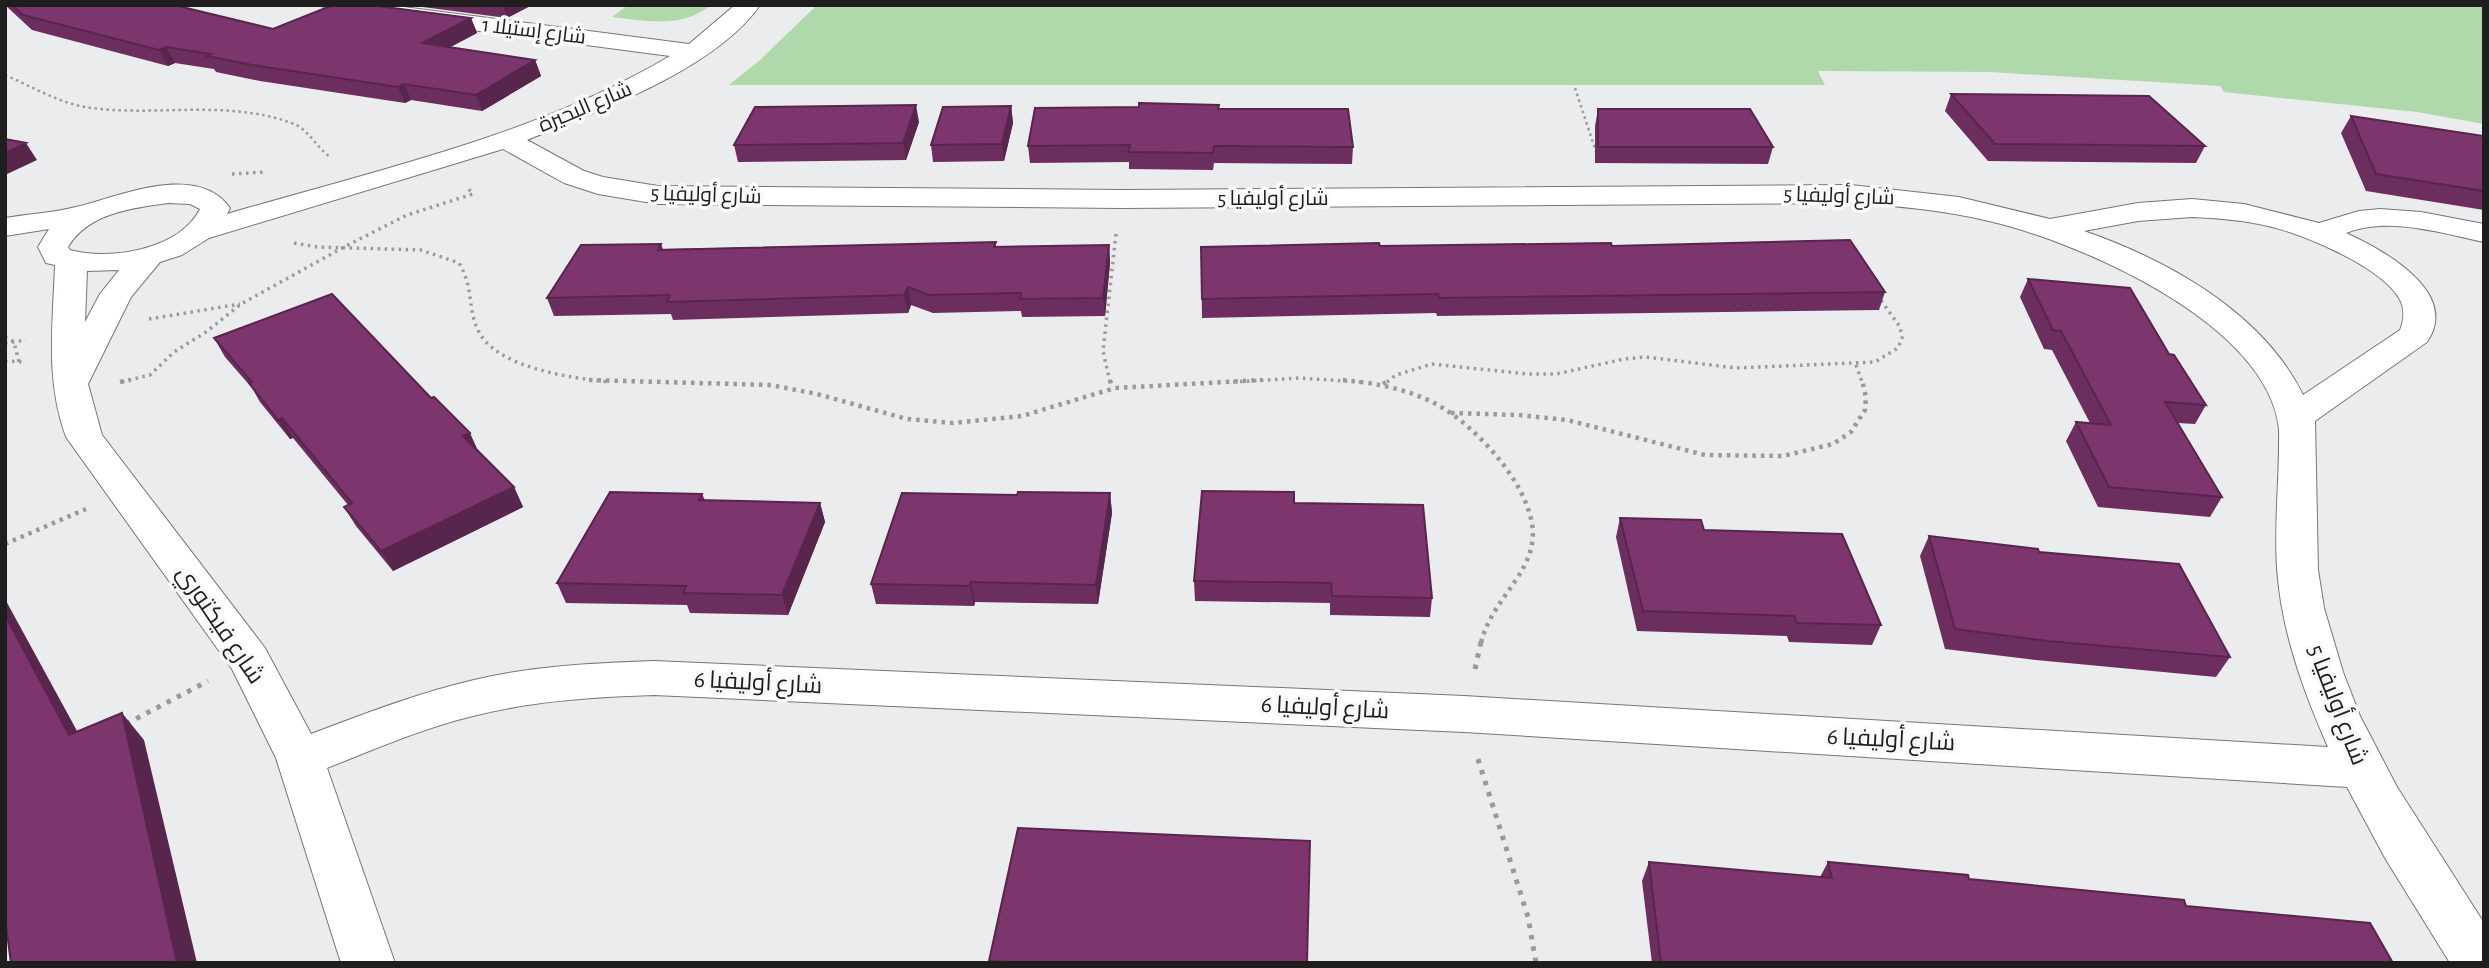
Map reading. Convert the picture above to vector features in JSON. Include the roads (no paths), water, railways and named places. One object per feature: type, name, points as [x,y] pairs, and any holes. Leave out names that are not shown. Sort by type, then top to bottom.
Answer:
[{"type":"street","name":"شارع إستيلا 1","points":[[333,5],[693,52]]},
{"type":"street","name":"شارع البحيرة","points":[[149,256],[201,231],[403,174],[507,140],[645,81],[693,52],[749,5]]},
{"type":"street","name":"شارع أوليفيا 5","points":[[507,140],[574,177],[598,185],[658,195],[1121,199],[1803,193],[1886,196],[1947,203],[2046,228],[2104,249],[2158,276],[2207,307],[2248,341],[2278,378],[2296,417],[2297,567],[2306,625],[2327,692],[2360,768],[2425,878],[2480,963]]},
{"type":"street","name":"شارع البحيرة","points":[[87,215],[122,202],[168,194],[192,194],[208,199],[299,190],[403,174]]},
{"type":"street","points":[[201,231],[213,219],[215,208],[208,199]]},
{"type":"street","name":"شارع أوليفيا 5","points":[[2046,228],[2190,208],[2253,215],[2319,234],[2381,265],[2404,284],[2418,302],[2422,320],[2415,335],[2296,417]]},
{"type":"street","points":[[5,227],[87,215]]},
{"type":"street","points":[[62,255],[57,237],[87,215]]},
{"type":"street","points":[[2319,234],[2348,221],[2385,217],[2484,233]]},
{"type":"street","points":[[5,247],[62,255],[93,264],[149,256]]},
{"type":"street","name":"شارع فيكتوري","points":[[62,255],[68,310],[70,385],[74,416],[83,437],[249,660],[300,758],[368,963]]},
{"type":"street","points":[[70,385],[116,295],[149,256]]},
{"type":"street","name":"شارع أوليفيا 6","points":[[300,758],[410,716],[474,698],[536,686],[596,680],[668,679],[1464,714],[2360,768]]}]
